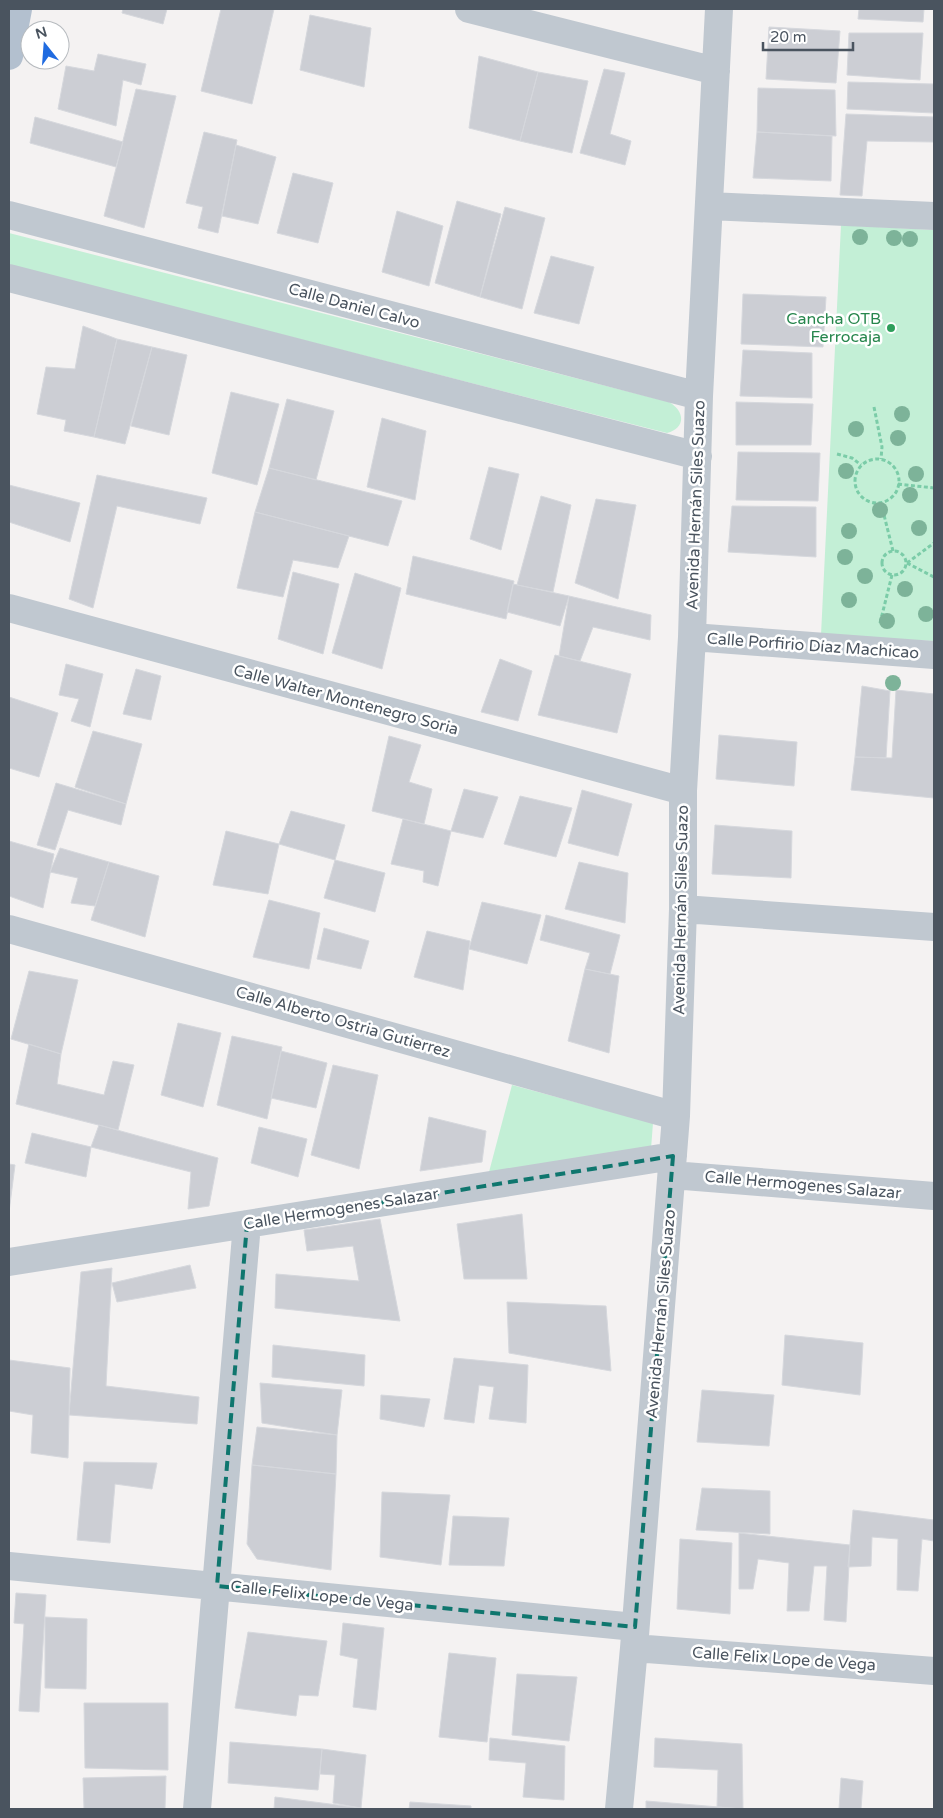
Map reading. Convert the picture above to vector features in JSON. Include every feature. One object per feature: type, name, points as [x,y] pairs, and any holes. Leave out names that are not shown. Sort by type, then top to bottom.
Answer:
[{"type":"main road","points":[[9,56],[18,9]]},
{"type":"street","points":[[469,9],[716,72]]},
{"type":"street","name":"Avenida Hernán Siles Suazo","points":[[619,1809],[676,1116],[684,908],[683,791],[692,637],[698,396],[719,9]]},
{"type":"street","points":[[709,206],[934,216]]},
{"type":"street","name":"Calle Daniel Calvo","points":[[9,215],[698,396]]},
{"type":"street","points":[[9,278],[698,456]]},
{"type":"street","name":"Calle Walter Montenegro Soria","points":[[9,608],[683,791]]},
{"type":"street","name":"Calle Porfirio Díaz Machicao","points":[[692,637],[934,655]]},
{"type":"street","points":[[684,908],[934,927]]},
{"type":"street","name":"Calle Alberto Ostria Gutierrez","points":[[9,929],[676,1116]]},
{"type":"street","name":"Calle Hermogenes Salazar","points":[[9,1262],[247,1224],[673,1166],[934,1196]]},
{"type":"street","points":[[197,1809],[247,1224]]},
{"type":"street","name":"Calle Felix Lope de Vega","points":[[9,1566],[217,1586],[634,1637],[934,1671]]},
{"type":"path","points":[[874,407],[882,447],[880,459]]},
{"type":"path","points":[[837,454],[852,458],[861,465]]},
{"type":"path","points":[[873,459],[880,459],[893,466],[897,473],[898,484],[894,494],[888,500],[874,503],[860,496],[856,490],[855,477],[861,465],[873,459]]},
{"type":"path","points":[[898,484],[934,488]]},
{"type":"path","points":[[881,502],[893,551]]},
{"type":"path","points":[[934,543],[907,563],[904,571],[897,575],[888,574],[883,568],[882,560],[889,551],[901,552],[907,563],[934,577]]},
{"type":"path","points":[[878,630],[892,575]]},
{"type":"highlighted area","points":[[673,1156],[635,1627],[217,1586],[247,1224]]},
{"type":"green space","points":[[841,225],[934,230],[934,641],[821,635]]},
{"type":"green space","points":[[9,233],[669,402],[678,410],[681,419],[680,423],[673,431],[667,433],[9,265]]},
{"type":"green space","points":[[512,1085],[653,1123],[651,1149],[489,1172]]},
{"type":"building","points":[[123,9],[167,9],[163,24],[122,13]]},
{"type":"building","points":[[221,9],[274,9],[252,104],[201,91]]},
{"type":"building","points":[[859,9],[924,9],[923,22],[858,19]]},
{"type":"building","points":[[310,15],[371,28],[364,87],[300,70]]},
{"type":"building","points":[[769,27],[840,31],[836,83],[766,79]]},
{"type":"building","points":[[849,33],[923,33],[920,80],[847,75]]},
{"type":"building","points":[[98,54],[146,64],[141,85],[123,80],[116,126],[58,109],[65,70],[70,70],[70,67],[94,71]]},
{"type":"building","points":[[479,56],[538,72],[520,141],[469,128]]},
{"type":"building","points":[[604,69],[625,73],[610,134],[631,141],[625,165],[580,153]]},
{"type":"building","points":[[538,72],[588,81],[572,153],[520,141]]},
{"type":"building","points":[[848,82],[934,84],[934,113],[847,109]]},
{"type":"building","points":[[758,88],[835,90],[836,136],[757,132]]},
{"type":"building","points":[[136,89],[176,96],[144,228],[104,216]]},
{"type":"building","points":[[846,114],[934,117],[934,142],[867,141],[862,196],[840,195]]},
{"type":"building","points":[[35,117],[123,142],[116,167],[30,143]]},
{"type":"building","points":[[204,132],[237,140],[218,233],[198,228],[203,207],[186,203]]},
{"type":"building","points":[[757,132],[832,136],[831,181],[753,178]]},
{"type":"building","points":[[236,145],[276,157],[258,224],[222,216]]},
{"type":"building","points":[[293,173],[333,183],[318,243],[277,233]]},
{"type":"building","points":[[457,201],[501,214],[480,297],[435,283]]},
{"type":"building","points":[[505,207],[545,218],[522,309],[480,297]]},
{"type":"building","points":[[397,211],[443,226],[429,286],[382,272]]},
{"type":"building","points":[[551,256],[594,267],[579,324],[534,313]]},
{"type":"building","points":[[743,294],[826,297],[823,347],[741,344]]},
{"type":"building","points":[[83,326],[117,339],[94,437],[64,431],[66,420],[37,414],[46,367],[75,369]]},
{"type":"building","points":[[117,339],[152,347],[125,444],[94,437]]},
{"type":"building","points":[[152,347],[187,355],[169,435],[131,426]]},
{"type":"building","points":[[743,350],[812,353],[812,398],[740,396]]},
{"type":"building","points":[[231,392],[279,404],[257,485],[212,473]]},
{"type":"building","points":[[287,399],[334,411],[316,480],[269,468]]},
{"type":"building","points":[[736,402],[813,404],[811,445],[736,445]]},
{"type":"building","points":[[382,418],[426,431],[415,500],[367,487]]},
{"type":"building","points":[[738,452],[820,453],[818,501],[736,500]]},
{"type":"building","points":[[489,467],[519,474],[501,550],[470,539]]},
{"type":"building","points":[[269,468],[402,501],[388,546],[255,512]]},
{"type":"building","points":[[97,475],[207,498],[200,524],[117,506],[93,608],[69,599]]},
{"type":"building","points":[[9,485],[80,503],[70,542],[9,522]]},
{"type":"building","points":[[541,496],[571,505],[553,592],[517,585]]},
{"type":"building","points":[[596,499],[636,505],[618,599],[575,583]]},
{"type":"building","points":[[732,506],[816,507],[816,557],[728,552]]},
{"type":"building","points":[[255,512],[349,536],[338,568],[293,560],[283,597],[237,588]]},
{"type":"building","points":[[413,556],[514,581],[506,619],[406,594]]},
{"type":"building","points":[[293,572],[339,584],[323,654],[278,639]]},
{"type":"building","points":[[355,573],[401,588],[382,669],[332,653]]},
{"type":"building","points":[[513,584],[569,596],[560,626],[507,612]]},
{"type":"building","points":[[569,596],[651,615],[650,640],[593,627],[580,661],[559,656]]},
{"type":"building","points":[[555,655],[631,674],[617,733],[538,715]]},
{"type":"building","points":[[500,659],[532,671],[518,721],[481,712]]},
{"type":"building","points":[[66,664],[103,674],[90,727],[71,721],[79,699],[59,695]]},
{"type":"building","points":[[136,669],[161,676],[151,720],[123,714]]},
{"type":"building","points":[[862,686],[890,691],[886,758],[855,757]]},
{"type":"building","points":[[896,690],[934,694],[934,798],[851,790],[855,757],[892,758]]},
{"type":"building","points":[[9,697],[58,713],[39,777],[9,768]]},
{"type":"building","points":[[93,731],[142,744],[126,804],[75,787]]},
{"type":"building","points":[[719,735],[797,742],[794,786],[716,779]]},
{"type":"building","points":[[389,736],[421,745],[409,782],[432,789],[424,824],[372,811]]},
{"type":"building","points":[[56,783],[126,804],[121,825],[68,810],[55,850],[37,845]]},
{"type":"building","points":[[464,789],[498,797],[483,838],[451,831]]},
{"type":"building","points":[[582,790],[632,804],[618,856],[568,843]]},
{"type":"building","points":[[520,796],[572,808],[556,857],[504,844]]},
{"type":"building","points":[[291,811],[345,825],[335,860],[279,844]]},
{"type":"building","points":[[403,819],[451,831],[438,886],[423,882],[424,871],[391,864]]},
{"type":"building","points":[[715,825],[792,831],[791,878],[712,874]]},
{"type":"building","points":[[226,831],[279,844],[268,894],[213,885]]},
{"type":"building","points":[[9,841],[54,854],[43,908],[9,896]]},
{"type":"building","points":[[60,848],[109,862],[95,906],[71,903],[78,878],[50,872]]},
{"type":"building","points":[[335,860],[385,873],[375,912],[324,898]]},
{"type":"building","points":[[109,862],[159,876],[145,937],[91,920]]},
{"type":"building","points":[[579,862],[628,873],[625,923],[565,909]]},
{"type":"building","points":[[269,900],[320,913],[309,969],[253,957]]},
{"type":"building","points":[[482,902],[541,915],[527,964],[469,949]]},
{"type":"building","points":[[546,915],[620,935],[610,974],[585,969],[590,953],[540,940]]},
{"type":"building","points":[[324,928],[369,941],[361,969],[317,959]]},
{"type":"building","points":[[427,931],[470,941],[463,990],[414,977]]},
{"type":"building","points":[[585,969],[619,976],[609,1053],[568,1041]]},
{"type":"building","points":[[29,971],[78,980],[61,1054],[11,1039]]},
{"type":"building","points":[[178,1023],[221,1033],[203,1107],[161,1095]]},
{"type":"building","points":[[232,1036],[282,1047],[267,1119],[217,1105]]},
{"type":"building","points":[[29,1044],[61,1054],[57,1084],[104,1095],[113,1061],[134,1065],[118,1130],[16,1104]]},
{"type":"building","points":[[281,1051],[327,1063],[316,1108],[271,1098]]},
{"type":"building","points":[[333,1065],[378,1075],[359,1169],[311,1155]]},
{"type":"building","points":[[429,1117],[486,1131],[482,1162],[420,1171]]},
{"type":"building","points":[[99,1125],[218,1158],[209,1206],[188,1209],[191,1172],[91,1147]]},
{"type":"building","points":[[259,1127],[307,1139],[298,1177],[251,1163]]},
{"type":"building","points":[[32,1133],[91,1147],[86,1177],[25,1163]]},
{"type":"building","points":[[9,1164],[15,1165],[9,1212]]},
{"type":"building","points":[[522,1214],[527,1279],[464,1279],[457,1224]]},
{"type":"building","points":[[380,1219],[400,1321],[275,1308],[276,1274],[359,1281],[353,1246],[307,1251],[304,1230]]},
{"type":"building","points":[[190,1265],[196,1288],[117,1302],[112,1283]]},
{"type":"building","points":[[112,1268],[106,1386],[199,1397],[197,1424],[69,1415],[81,1272]]},
{"type":"building","points":[[507,1302],[606,1306],[611,1371],[509,1353]]},
{"type":"building","points":[[785,1335],[863,1343],[860,1395],[782,1385]]},
{"type":"building","points":[[273,1345],[365,1355],[364,1386],[272,1377]]},
{"type":"building","points":[[454,1358],[528,1365],[526,1423],[489,1419],[494,1387],[479,1385],[474,1423],[444,1419]]},
{"type":"building","points":[[9,1360],[70,1368],[68,1458],[31,1453],[33,1415],[9,1411]]},
{"type":"building","points":[[260,1383],[342,1390],[337,1435],[262,1423]]},
{"type":"building","points":[[702,1390],[774,1395],[769,1446],[697,1442]]},
{"type":"building","points":[[381,1395],[430,1399],[424,1427],[380,1419]]},
{"type":"building","points":[[257,1427],[337,1435],[336,1474],[252,1465]]},
{"type":"building","points":[[84,1462],[157,1463],[152,1489],[115,1484],[110,1543],[77,1540]]},
{"type":"building","points":[[252,1465],[336,1474],[331,1570],[257,1559],[247,1544]]},
{"type":"building","points":[[702,1488],[770,1491],[770,1534],[696,1530]]},
{"type":"building","points":[[382,1492],[450,1495],[441,1565],[380,1557]]},
{"type":"building","points":[[853,1510],[934,1520],[934,1541],[922,1539],[918,1591],[897,1590],[898,1539],[872,1537],[871,1566],[848,1567]]},
{"type":"building","points":[[453,1516],[509,1518],[504,1566],[449,1565]]},
{"type":"building","points":[[739,1533],[850,1545],[846,1622],[824,1620],[827,1566],[814,1566],[809,1611],[787,1611],[789,1563],[758,1559],[753,1589],[739,1589]]},
{"type":"building","points":[[680,1539],[732,1543],[730,1614],[677,1609]]},
{"type":"building","points":[[16,1593],[46,1595],[39,1712],[19,1711],[24,1624],[14,1623]]},
{"type":"building","points":[[45,1617],[87,1619],[86,1689],[45,1688]]},
{"type":"building","points":[[343,1623],[384,1628],[376,1710],[353,1707],[358,1659],[340,1655]]},
{"type":"building","points":[[248,1632],[327,1641],[318,1696],[299,1695],[296,1716],[235,1708]]},
{"type":"building","points":[[449,1653],[496,1658],[487,1742],[439,1737]]},
{"type":"building","points":[[517,1674],[577,1677],[569,1741],[512,1735]]},
{"type":"building","points":[[84,1703],[168,1703],[168,1770],[85,1768]]},
{"type":"building","points":[[490,1738],[565,1746],[564,1800],[523,1797],[526,1763],[489,1760]]},
{"type":"building","points":[[655,1738],[742,1744],[743,1809],[717,1807],[718,1770],[654,1767]]},
{"type":"building","points":[[230,1742],[322,1749],[318,1790],[228,1783]]},
{"type":"building","points":[[322,1749],[366,1755],[361,1808],[333,1803],[335,1775],[320,1774]]},
{"type":"building","points":[[166,1776],[165,1809],[84,1809],[83,1778]]},
{"type":"building","points":[[841,1778],[863,1781],[861,1809],[839,1809]]},
{"type":"building","points":[[275,1797],[361,1808],[361,1809],[274,1809]]},
{"type":"building","points":[[646,1801],[743,1809],[646,1809]]},
{"type":"building","points":[[410,1802],[471,1806],[471,1809],[409,1809]]},
{"type":"place","name":"Cancha OTB Ferrocaja","points":[[891,328]]}]
